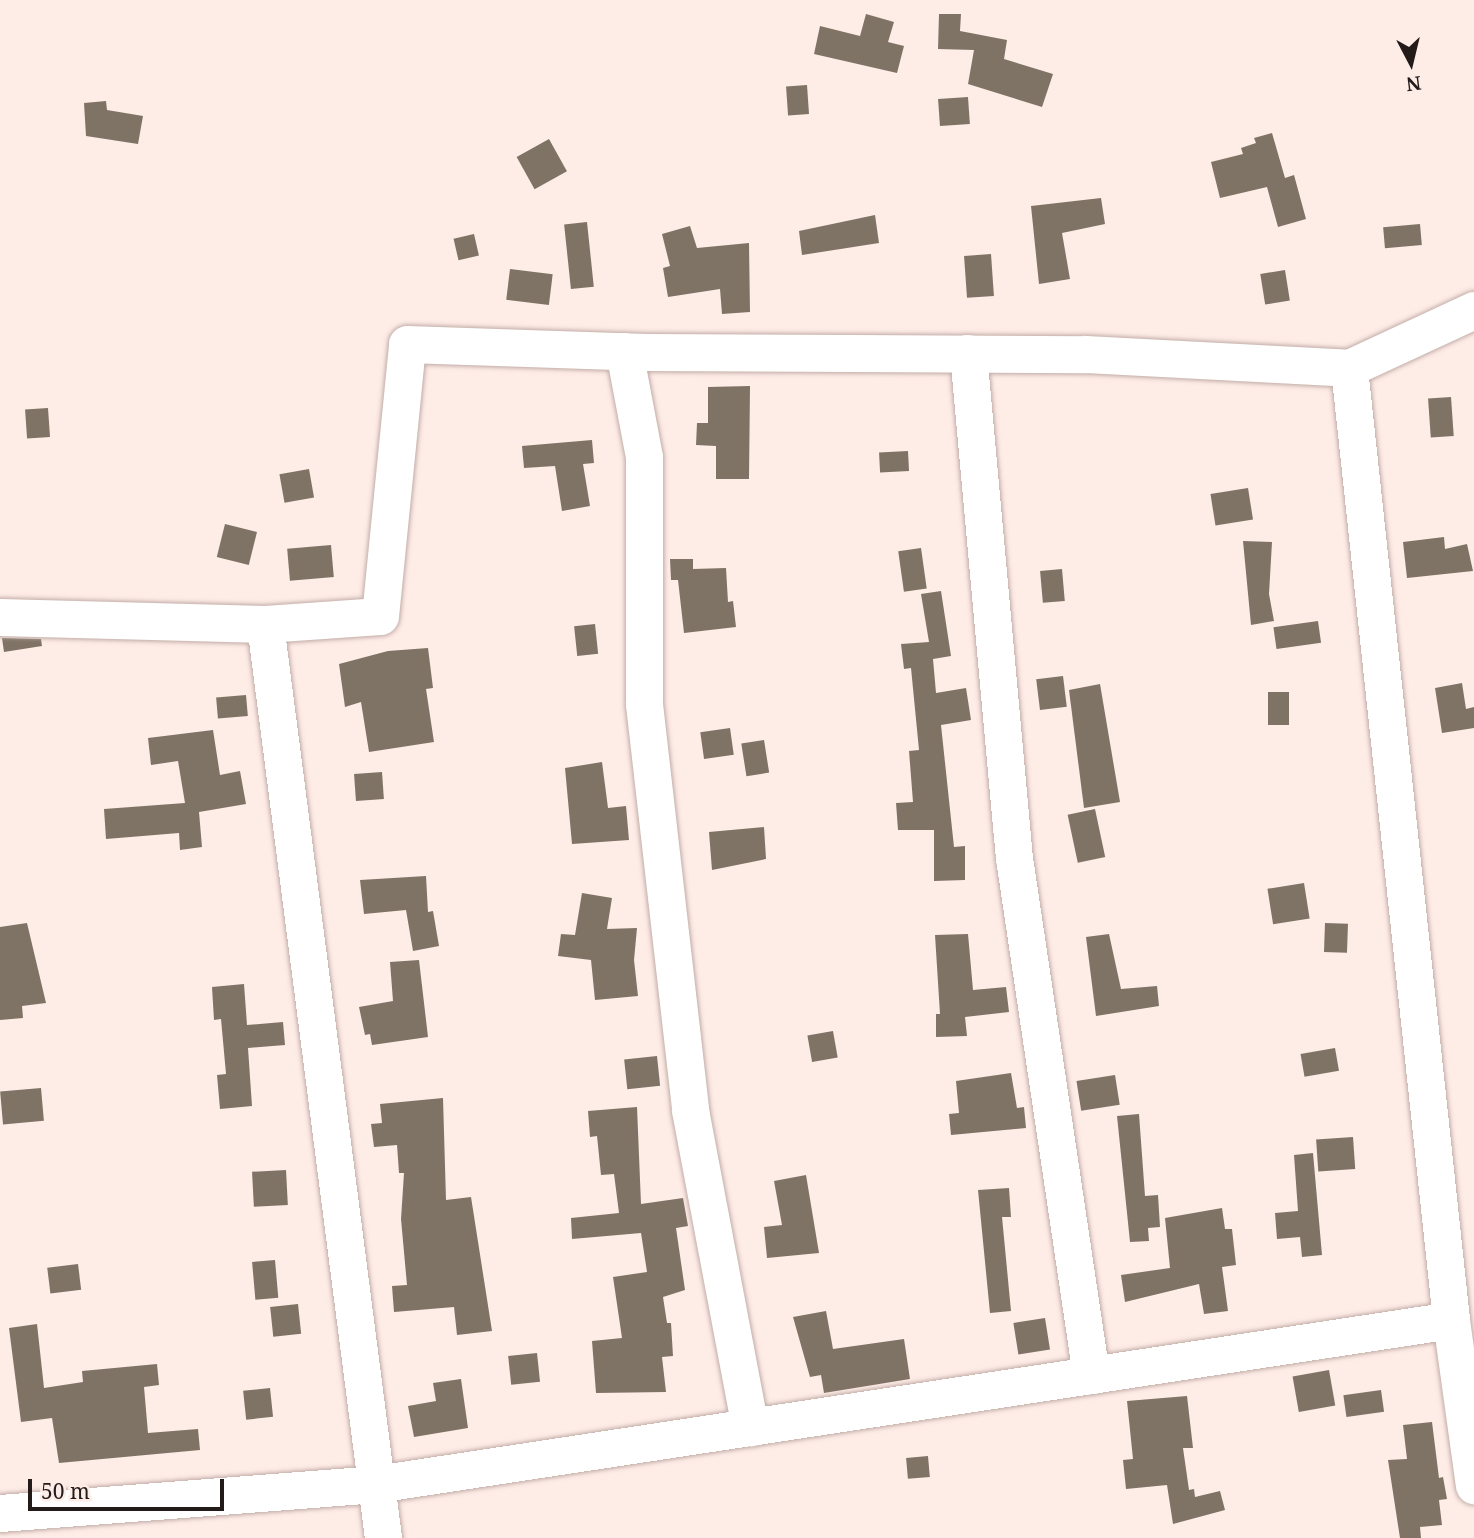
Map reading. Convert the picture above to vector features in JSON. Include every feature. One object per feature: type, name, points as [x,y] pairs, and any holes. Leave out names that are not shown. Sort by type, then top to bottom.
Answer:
[{"type":"street","points":[[0,617],[265,624],[380,616],[407,344],[624,351],[1085,354],[1349,368],[1474,310]]},
{"type":"street","points":[[624,351],[644,457],[644,704],[687,1083],[750,1427]]},
{"type":"street","points":[[968,353],[1014,858],[1091,1375]]},
{"type":"street","points":[[1349,368],[1451,1320],[1474,1485]]},
{"type":"street","points":[[265,624],[383,1538]]},
{"type":"street","points":[[0,1513],[376,1483],[1451,1320]]},
{"type":"building","points":[[866,14],[894,22],[888,42],[904,46],[897,73],[814,54],[820,26],[860,36]]},
{"type":"building","points":[[939,14],[961,14],[960,31],[1007,40],[1004,59],[1053,74],[1042,107],[968,84],[974,50],[938,49]]},
{"type":"building","points":[[807,85],[809,114],[788,115],[786,86]]},
{"type":"building","points":[[968,97],[970,124],[940,126],[938,99]]},
{"type":"building","points":[[106,101],[107,110],[143,116],[138,144],[86,136],[84,103]]},
{"type":"building","points":[[1272,133],[1285,178],[1294,175],[1306,219],[1278,227],[1267,187],[1220,198],[1211,162],[1243,154],[1241,148],[1256,143],[1254,138]]},
{"type":"building","points":[[549,139],[567,171],[535,189],[517,157]]},
{"type":"building","points":[[1101,198],[1105,224],[1062,233],[1070,279],[1039,284],[1031,206]]},
{"type":"building","points":[[875,215],[879,243],[802,255],[799,231]]},
{"type":"building","points":[[587,222],[594,287],[571,289],[564,224]]},
{"type":"building","points":[[1420,224],[1422,245],[1385,248],[1383,227]]},
{"type":"building","points":[[690,226],[697,248],[749,243],[750,312],[722,314],[720,289],[668,297],[663,268],[670,266],[662,234]]},
{"type":"building","points":[[474,234],[479,255],[458,260],[454,239]]},
{"type":"building","points":[[991,254],[994,296],[967,298],[964,256]]},
{"type":"building","points":[[510,269],[553,274],[549,305],[506,300]]},
{"type":"building","points":[[1285,270],[1290,301],[1265,305],[1260,274]]},
{"type":"building","points":[[750,386],[749,479],[716,479],[716,446],[696,445],[697,423],[708,423],[708,387]]},
{"type":"building","points":[[1451,397],[1454,436],[1431,438],[1428,399]]},
{"type":"building","points":[[48,408],[50,437],[27,439],[25,410]]},
{"type":"building","points":[[592,440],[594,463],[583,464],[590,506],[562,511],[555,466],[524,468],[522,446]]},
{"type":"building","points":[[908,451],[909,471],[880,472],[879,453]]},
{"type":"building","points":[[309,469],[314,498],[284,503],[279,474]]},
{"type":"building","points":[[1248,488],[1253,520],[1215,526],[1210,494]]},
{"type":"building","points":[[225,524],[257,532],[249,565],[217,557]]},
{"type":"building","points":[[1444,537],[1445,549],[1467,544],[1473,571],[1407,578],[1403,542]]},
{"type":"building","points":[[1243,541],[1272,542],[1269,594],[1274,621],[1251,625]]},
{"type":"building","points":[[331,545],[334,577],[290,581],[287,549]]},
{"type":"building","points":[[921,548],[927,589],[904,592],[898,551]]},
{"type":"building","points":[[670,559],[693,559],[693,569],[726,568],[728,602],[733,601],[736,627],[684,633],[678,580],[671,580]]},
{"type":"building","points":[[1062,569],[1065,601],[1043,603],[1040,571]]},
{"type":"building","points":[[941,591],[951,656],[933,659],[936,693],[966,688],[971,720],[941,725],[954,847],[965,846],[965,880],[934,881],[934,830],[898,830],[896,803],[913,802],[909,751],[919,750],[911,668],[904,669],[901,644],[929,642],[921,594]]},
{"type":"building","points":[[1318,621],[1321,643],[1276,649],[1273,627]]},
{"type":"building","points":[[595,624],[598,654],[577,656],[574,626]]},
{"type":"building","points":[[2,638],[41,639],[42,646],[4,652]]},
{"type":"building","points":[[428,648],[433,688],[426,689],[434,742],[369,752],[361,702],[345,707],[339,664],[388,651]]},
{"type":"building","points":[[1063,676],[1067,707],[1040,710],[1036,679]]},
{"type":"building","points":[[1462,683],[1466,709],[1474,707],[1474,728],[1442,733],[1435,688]]},
{"type":"building","points":[[1100,684],[1120,802],[1084,808],[1069,690]]},
{"type":"building","points":[[1268,692],[1289,692],[1289,725],[1268,725]]},
{"type":"building","points":[[246,695],[248,716],[218,719],[216,698]]},
{"type":"building","points":[[730,728],[734,755],[704,759],[700,732]]},
{"type":"building","points":[[213,730],[220,775],[240,771],[246,804],[199,812],[202,847],[180,850],[179,833],[106,839],[104,809],[185,803],[178,761],[151,765],[148,738]]},
{"type":"building","points":[[764,740],[769,773],[746,776],[741,744]]},
{"type":"building","points":[[602,762],[608,808],[626,806],[629,840],[572,844],[565,768]]},
{"type":"building","points":[[382,772],[384,799],[356,801],[354,774]]},
{"type":"building","points":[[1095,809],[1105,857],[1078,863],[1068,815]]},
{"type":"building","points":[[764,827],[766,859],[712,870],[709,832]]},
{"type":"building","points":[[426,876],[428,912],[433,911],[439,946],[413,951],[406,910],[364,914],[360,880]]},
{"type":"building","points":[[1304,883],[1310,919],[1273,924],[1267,889]]},
{"type":"building","points":[[582,893],[612,898],[607,929],[637,928],[634,960],[638,996],[595,1000],[591,960],[558,956],[561,934],[575,935]]},
{"type":"building","points":[[27,923],[46,1003],[22,1006],[23,1018],[0,1020],[0,927]]},
{"type":"building","points":[[1325,923],[1348,924],[1347,953],[1324,952]]},
{"type":"building","points":[[968,934],[973,990],[1006,987],[1009,1012],[965,1017],[967,1036],[936,1037],[936,1014],[940,1014],[935,935]]},
{"type":"building","points":[[1109,934],[1121,989],[1157,986],[1159,1006],[1096,1016],[1086,937]]},
{"type":"building","points":[[419,960],[428,1037],[372,1045],[370,1034],[365,1035],[359,1007],[393,1001],[390,962]]},
{"type":"building","points":[[244,984],[247,1025],[283,1022],[285,1045],[248,1048],[252,1106],[220,1109],[217,1075],[226,1074],[221,1019],[214,1020],[212,987]]},
{"type":"building","points":[[833,1031],[838,1058],[812,1062],[807,1036]]},
{"type":"building","points":[[1335,1048],[1339,1071],[1305,1077],[1301,1054]]},
{"type":"building","points":[[657,1056],[660,1086],[627,1089],[624,1059]]},
{"type":"building","points":[[1011,1073],[1017,1108],[1024,1107],[1026,1128],[951,1135],[949,1114],[959,1113],[956,1081]]},
{"type":"building","points":[[1115,1075],[1120,1105],[1081,1111],[1076,1081]]},
{"type":"building","points":[[41,1088],[44,1121],[3,1124],[0,1092]]},
{"type":"building","points":[[443,1098],[446,1200],[471,1197],[492,1331],[457,1335],[454,1307],[394,1312],[392,1286],[407,1285],[401,1219],[404,1173],[399,1173],[397,1145],[374,1147],[371,1124],[382,1123],[380,1104]]},
{"type":"building","points":[[637,1107],[641,1204],[683,1198],[688,1226],[676,1228],[685,1290],[663,1297],[667,1323],[671,1323],[673,1356],[662,1357],[666,1392],[596,1393],[592,1341],[622,1338],[613,1277],[647,1272],[641,1233],[572,1239],[571,1218],[619,1213],[614,1174],[601,1175],[597,1136],[590,1137],[588,1111]]},
{"type":"building","points":[[1139,1114],[1145,1196],[1158,1195],[1160,1227],[1148,1228],[1149,1241],[1130,1242],[1117,1116]]},
{"type":"building","points":[[1353,1137],[1355,1169],[1318,1172],[1316,1140]]},
{"type":"building","points":[[1313,1153],[1322,1255],[1302,1257],[1300,1237],[1277,1239],[1275,1213],[1298,1211],[1294,1155]]},
{"type":"building","points":[[286,1170],[288,1205],[254,1207],[252,1172]]},
{"type":"building","points":[[806,1175],[819,1253],[767,1258],[764,1227],[782,1225],[774,1181]]},
{"type":"building","points":[[1009,1188],[1011,1217],[1002,1217],[1011,1311],[990,1313],[978,1190]]},
{"type":"building","points":[[1222,1208],[1225,1229],[1232,1229],[1236,1265],[1222,1267],[1228,1311],[1204,1314],[1199,1284],[1125,1302],[1121,1275],[1170,1268],[1165,1218]]},
{"type":"building","points":[[275,1260],[278,1298],[255,1300],[252,1262]]},
{"type":"building","points":[[78,1264],[81,1290],[50,1294],[47,1268]]},
{"type":"building","points":[[298,1304],[301,1334],[273,1337],[270,1307]]},
{"type":"building","points":[[826,1311],[833,1349],[904,1339],[910,1379],[824,1393],[821,1375],[810,1377],[793,1317]]},
{"type":"building","points":[[1045,1318],[1050,1350],[1018,1355],[1013,1323]]},
{"type":"building","points":[[37,1324],[44,1388],[83,1382],[82,1371],[157,1364],[159,1385],[144,1387],[148,1433],[198,1429],[200,1450],[59,1463],[52,1418],[21,1422],[9,1328]]},
{"type":"building","points":[[537,1353],[540,1382],[511,1385],[508,1356]]},
{"type":"building","points":[[1329,1370],[1335,1405],[1299,1412],[1293,1376]]},
{"type":"building","points":[[461,1379],[468,1428],[414,1437],[408,1406],[436,1401],[433,1383]]},
{"type":"building","points":[[270,1388],[273,1417],[246,1420],[243,1391]]},
{"type":"building","points":[[1381,1390],[1384,1412],[1346,1417],[1343,1395]]},
{"type":"building","points":[[1187,1396],[1193,1448],[1183,1448],[1189,1490],[1194,1489],[1195,1497],[1220,1491],[1225,1510],[1173,1524],[1167,1485],[1126,1489],[1123,1460],[1133,1459],[1127,1401]]},
{"type":"building","points":[[1432,1422],[1439,1478],[1443,1477],[1447,1499],[1439,1500],[1442,1525],[1420,1527],[1421,1538],[1400,1538],[1388,1460],[1407,1459],[1403,1425]]},
{"type":"building","points":[[928,1456],[930,1477],[908,1479],[906,1458]]}]
